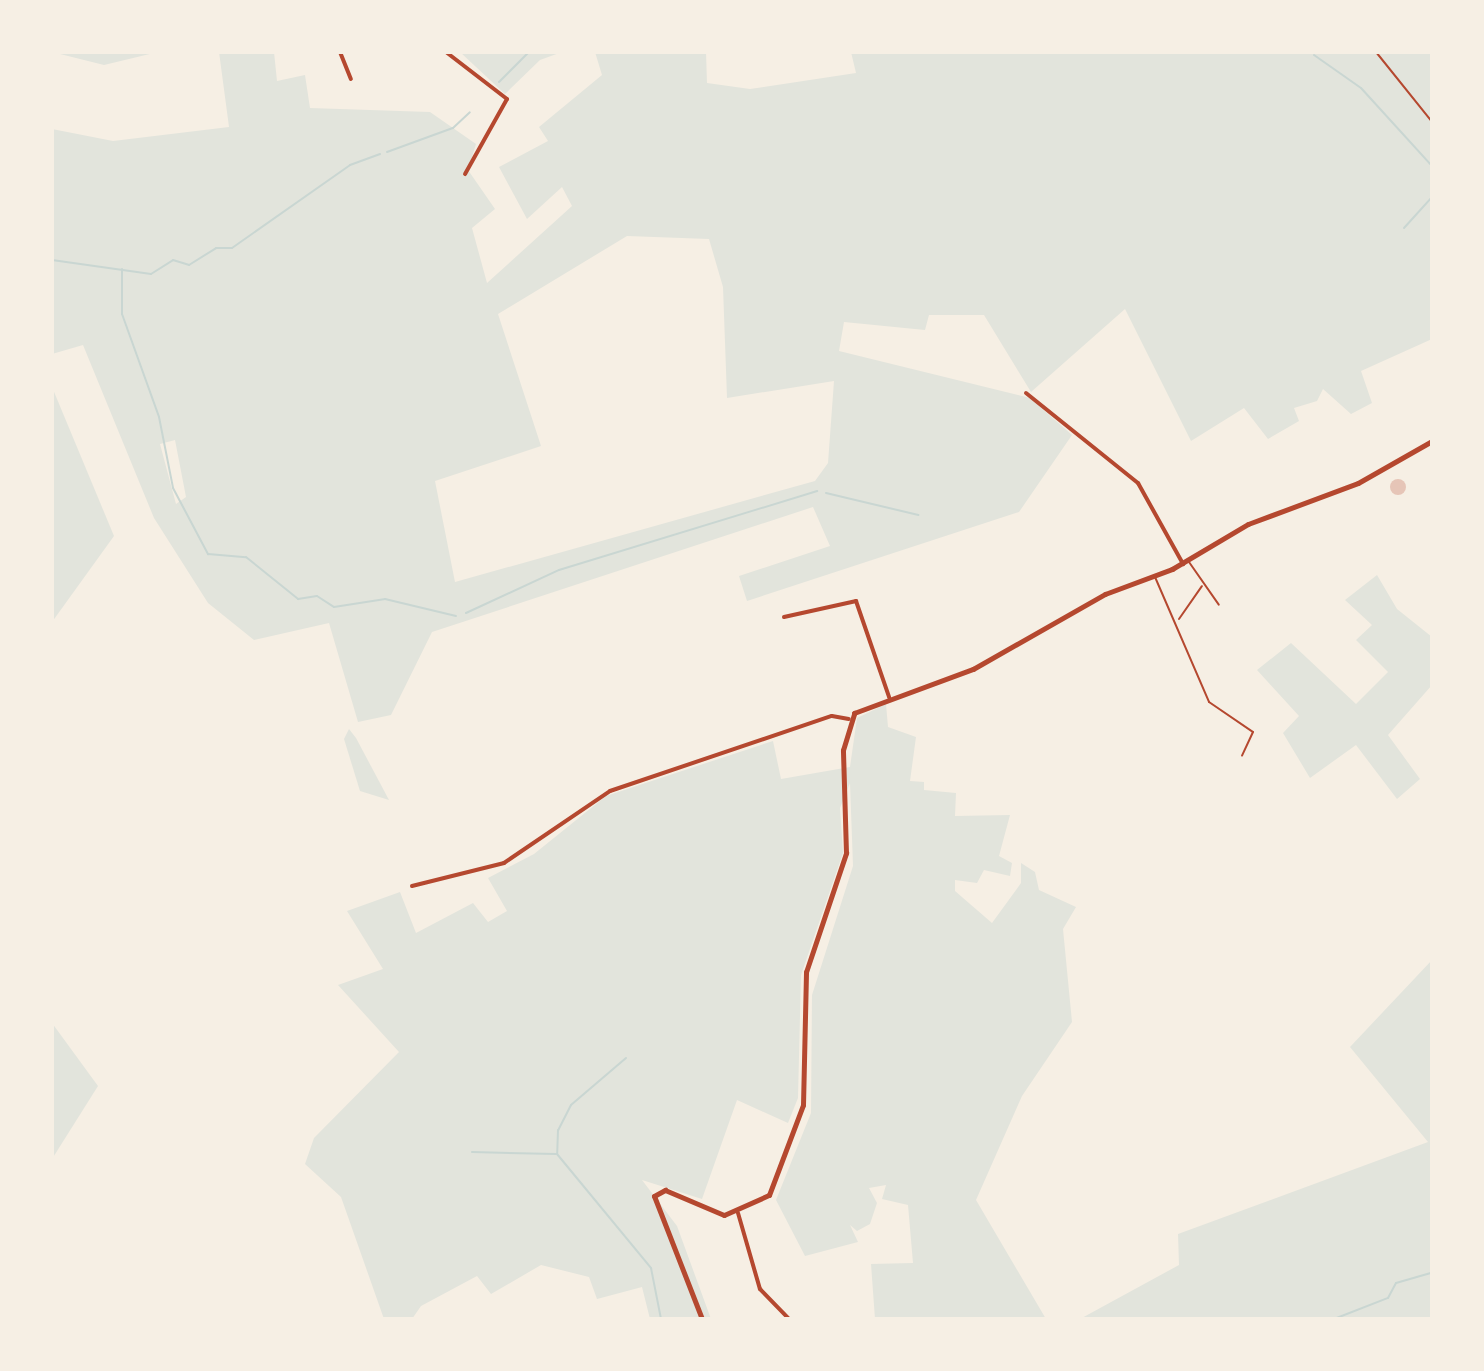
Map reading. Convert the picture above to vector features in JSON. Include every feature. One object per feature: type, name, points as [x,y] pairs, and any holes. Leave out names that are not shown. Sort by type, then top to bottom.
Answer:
[{"type":"street","points":[[340,52],[351,79]]},
{"type":"street","points":[[446,52],[507,99],[465,174]]},
{"type":"street","points":[[1026,393],[1138,483],[1186,562]]},
{"type":"street","points":[[412,886],[504,863],[610,791],[832,716],[849,719],[889,697],[973,669],[1105,594],[1186,562],[1236,530],[1358,483],[1432,441]]},
{"type":"street","points":[[784,617],[856,601],[889,697]]},
{"type":"street","points":[[702,1319],[654,1196],[665,1190],[703,1211],[738,1213],[767,1198],[799,1114],[806,972],[846,853],[849,719]]},
{"type":"street","points":[[738,1213],[760,1289],[789,1319]]},
{"type":"lane","points":[[1186,562],[1219,605]]},
{"type":"lane","points":[[1154,575],[1179,619],[1209,702],[1253,732],[1242,756]]},
{"type":"lane","points":[[1179,619],[1203,585]]},
{"type":"path","points":[[1376,52],[1432,122]]},
{"type":"shaded area","points":[[52,52],[158,52],[104,65]]},
{"type":"shaded area","points":[[219,52],[274,52],[277,81],[305,75],[310,108],[430,112],[476,144],[468,170],[495,209],[472,228],[487,283],[572,206],[562,187],[527,219],[499,167],[548,141],[539,127],[602,75],[595,52],[706,52],[707,83],[750,89],[856,73],[851,52],[1432,52],[1432,339],[1361,371],[1372,403],[1351,414],[1323,389],[1317,401],[1294,408],[1299,421],[1268,439],[1244,408],[1191,441],[1125,309],[1031,392],[984,315],[929,315],[925,330],[844,322],[839,351],[1030,398],[1072,435],[1019,512],[747,601],[739,576],[830,546],[813,507],[432,632],[391,715],[358,722],[329,623],[254,640],[208,603],[154,518],[83,345],[52,354],[52,129],[113,141],[229,127]],"holes":[[[627,236],[709,239],[723,287],[727,398],[834,381],[828,463],[815,481],[455,582],[435,481],[541,446],[498,314]],[[175,440],[186,497],[176,504],[160,444]]]},
{"type":"shaded area","points":[[460,52],[562,52],[540,60],[505,94]]},
{"type":"shaded area","points":[[52,387],[114,536],[52,622]]},
{"type":"shaded area","points":[[1377,575],[1397,609],[1432,637],[1432,685],[1388,735],[1420,779],[1397,799],[1356,745],[1310,778],[1283,733],[1299,716],[1257,670],[1291,643],[1356,704],[1388,672],[1356,640],[1372,625],[1345,600]]},
{"type":"shaded area","points":[[886,704],[888,727],[916,737],[910,781],[924,782],[924,790],[956,793],[955,816],[1010,815],[999,856],[1012,863],[1010,876],[984,870],[977,883],[955,880],[955,891],[992,923],[1021,883],[1021,863],[1035,872],[1039,890],[1076,907],[1063,929],[1072,1022],[1022,1096],[976,1200],[1046,1319],[875,1319],[871,1264],[913,1263],[908,1205],[882,1199],[886,1185],[869,1188],[877,1203],[870,1224],[857,1231],[850,1225],[858,1242],[805,1256],[776,1200],[811,1113],[812,995],[853,866],[850,783],[840,808],[843,853],[801,975],[798,1098],[788,1123],[737,1100],[702,1199],[642,1180],[677,1226],[711,1319],[650,1319],[642,1287],[597,1299],[589,1277],[541,1265],[491,1294],[477,1276],[421,1306],[412,1319],[384,1319],[341,1197],[305,1164],[314,1138],[399,1052],[338,985],[383,969],[347,911],[400,892],[416,933],[473,903],[488,922],[507,911],[488,878],[534,854],[606,796],[773,741],[781,779],[850,767],[857,718]]},
{"type":"shaded area","points":[[349,729],[389,800],[360,791],[344,739]]},
{"type":"shaded area","points":[[1432,960],[1432,1319],[1080,1319],[1179,1265],[1178,1234],[1428,1142],[1350,1047]]},
{"type":"shaded area","points":[[52,1023],[98,1086],[52,1159]]},
{"type":"building","points":[[1398,479],[1404,481],[1404,493],[1398,495],[1392,493],[1390,487],[1392,481]]},
{"type":"waterway","points":[[499,82],[529,52]]},
{"type":"waterway","points":[[1314,55],[1361,88],[1432,166]]},
{"type":"waterway","points":[[387,152],[453,128],[470,112]]},
{"type":"waterway","points":[[52,260],[151,274],[173,260],[189,265],[216,248],[232,248],[350,165],[380,154]]},
{"type":"waterway","points":[[1404,228],[1432,197]]},
{"type":"waterway","points":[[122,269],[122,314],[159,417],[173,488],[208,554],[246,557],[298,599],[317,596],[334,607],[385,599],[456,616]]},
{"type":"waterway","points":[[466,613],[559,570],[817,491]]},
{"type":"waterway","points":[[826,493],[918,515]]},
{"type":"waterway","points":[[626,1058],[571,1105],[558,1130],[557,1154],[651,1268],[661,1319]]},
{"type":"waterway","points":[[472,1152],[556,1154]]},
{"type":"waterway","points":[[1334,1319],[1388,1298],[1396,1283],[1432,1273]]}]
